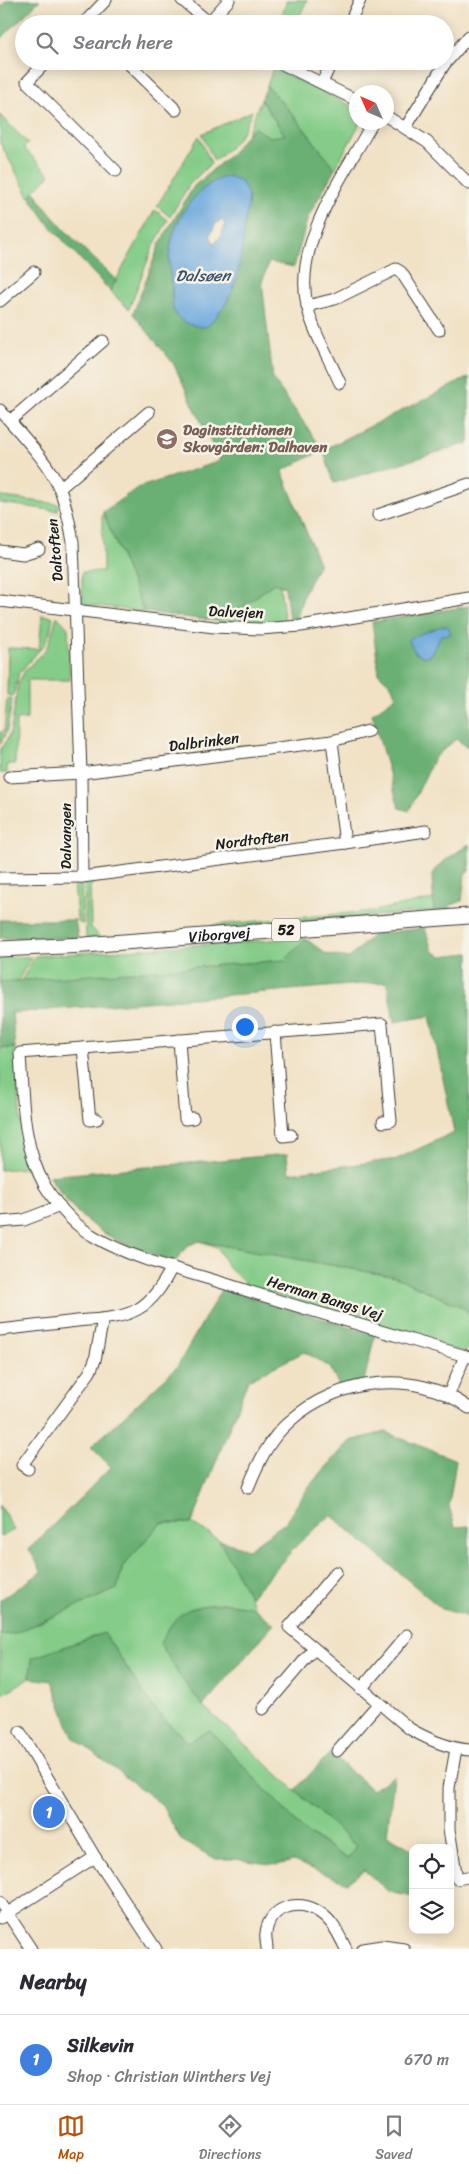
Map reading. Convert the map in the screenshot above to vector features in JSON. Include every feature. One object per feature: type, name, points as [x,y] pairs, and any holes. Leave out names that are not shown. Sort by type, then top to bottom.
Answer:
[{"type":"main road","name":"Viborgvej","points":[[0,949],[84,946],[469,916]]},
{"type":"street","points":[[92,15],[106,0]]},
{"type":"street","points":[[182,0],[200,15]]},
{"type":"street","points":[[217,15],[229,0]]},
{"type":"street","points":[[353,15],[360,0]]},
{"type":"street","points":[[454,53],[469,36]]},
{"type":"street","points":[[38,70],[27,82],[116,171]]},
{"type":"street","points":[[135,70],[176,110]]},
{"type":"street","points":[[295,70],[349,96]]},
{"type":"street","points":[[322,83],[328,70]]},
{"type":"street","points":[[406,127],[441,70]]},
{"type":"street","points":[[394,120],[427,142],[469,184]]},
{"type":"street","points":[[340,383],[307,306],[304,285],[305,265],[310,241],[320,218],[369,130]]},
{"type":"street","points":[[307,306],[335,299],[396,269],[401,272],[439,330]]},
{"type":"street","points":[[0,301],[34,272]]},
{"type":"street","points":[[10,421],[103,342]]},
{"type":"street","name":"Daltoften","points":[[0,410],[40,458],[60,488],[68,512],[73,542],[75,610]]},
{"type":"street","points":[[60,488],[149,412]]},
{"type":"street","points":[[378,514],[469,484]]},
{"type":"street","points":[[0,551],[23,554],[39,549]]},
{"type":"street","name":"Dalvejen","points":[[0,602],[214,627],[260,629],[311,624],[469,598]]},
{"type":"street","name":"Dalvangen","points":[[0,878],[82,877],[81,773],[75,610]]},
{"type":"street","name":"Dalbrinken","points":[[81,773],[332,742],[368,731]]},
{"type":"street","points":[[332,742],[344,843]]},
{"type":"street","points":[[9,777],[81,773]]},
{"type":"street","name":"Nordtoften","points":[[82,877],[344,843],[426,830]]},
{"type":"street","name":"Herman Bangs Vej","points":[[383,1122],[391,1121],[382,1024],[20,1054],[24,1123],[35,1166],[46,1187],[60,1206],[74,1222],[93,1236],[118,1249],[172,1267],[467,1356]]},
{"type":"street","points":[[275,1032],[283,1136],[291,1135]]},
{"type":"street","points":[[179,1040],[185,1119],[193,1118]]},
{"type":"street","points":[[83,1048],[90,1120],[97,1119]]},
{"type":"street","points":[[0,1222],[24,1220],[60,1206]]},
{"type":"street","points":[[0,1330],[103,1318],[138,1309],[152,1298],[164,1283],[172,1267]]},
{"type":"street","points":[[28,1470],[22,1465],[90,1372],[95,1360],[103,1318]]},
{"type":"street","points":[[448,1396],[467,1356]]},
{"type":"street","points":[[248,1488],[259,1461],[273,1439],[289,1421],[331,1394],[378,1382],[426,1387],[448,1396],[469,1408]]},
{"type":"street","points":[[336,1572],[289,1627],[360,1690],[410,1729],[431,1741],[456,1749],[469,1750]]},
{"type":"street","points":[[360,1690],[408,1635]]},
{"type":"street","points":[[263,1709],[314,1649]]},
{"type":"street","points":[[337,1751],[378,1704]]},
{"type":"street","points":[[20,1732],[95,1857],[156,1949]]},
{"type":"street","points":[[456,1749],[449,1788],[449,1829],[457,1879],[467,1877]]},
{"type":"street","points":[[3,1916],[95,1857]]},
{"type":"street","points":[[0,1902],[3,1916],[31,1949]]},
{"type":"street","points":[[267,1949],[266,1934],[270,1921],[280,1910],[292,1904],[307,1906],[319,1912],[336,1929],[346,1949]]},
{"type":"street","points":[[362,1949],[382,1946],[404,1949]]},
{"type":"green space","points":[[7,0],[40,0],[25,15],[15,15],[15,25],[0,40],[0,7]]},
{"type":"green space","points":[[287,0],[307,0],[300,15],[282,15]]},
{"type":"green space","points":[[272,70],[277,70],[349,105],[349,130],[356,130],[335,169],[295,117],[267,86]]},
{"type":"green space","points":[[267,86],[295,117],[335,169],[308,217],[294,267],[269,262],[262,282],[273,379],[323,450],[282,471],[319,563],[304,593],[296,621],[289,619],[285,587],[274,583],[244,606],[215,621],[144,612],[103,512],[137,488],[220,461],[173,363],[133,314],[160,243],[194,186],[232,153],[254,128],[270,137],[285,135],[261,100]],"holes":[[[249,197],[245,222],[174,311],[169,262],[171,242]]]},
{"type":"green space","points":[[261,100],[285,135],[270,137],[254,128],[247,134]]},
{"type":"green space","points":[[252,111],[237,139],[214,161],[202,134]]},
{"type":"green space","points":[[0,115],[28,143],[24,148],[50,175],[34,191],[30,198],[0,143]]},
{"type":"green space","points":[[199,136],[211,163],[189,185],[170,217],[157,206]]},
{"type":"green space","points":[[34,191],[62,227],[116,280],[110,291],[50,226],[30,198]]},
{"type":"green space","points":[[155,210],[168,220],[153,247],[129,309],[110,291]]},
{"type":"green space","points":[[469,377],[469,443],[334,483],[323,450]]},
{"type":"green space","points":[[0,494],[3,497],[58,504],[58,511],[0,503]]},
{"type":"green space","points":[[103,512],[144,612],[82,604],[82,572],[103,571]]},
{"type":"green space","points":[[273,583],[280,585],[285,624],[234,625],[215,621],[244,606]]},
{"type":"green space","points":[[469,606],[469,748],[456,739],[434,758],[409,811],[399,808],[372,714],[396,697],[392,686],[379,674],[372,622]]},
{"type":"green space","points":[[42,615],[53,617],[50,632],[44,645],[19,673],[13,696],[7,695],[8,648],[39,649]]},
{"type":"green space","points":[[57,616],[68,628],[70,680],[27,680],[27,719],[16,720],[15,764],[7,764],[7,773],[0,773],[0,750],[11,730],[18,683],[26,669],[44,652],[49,643]]},
{"type":"green space","points":[[11,698],[7,730],[0,745],[0,732],[4,731],[7,699]]},
{"type":"green space","points":[[469,844],[469,871],[465,873],[462,901],[449,906],[452,909],[434,911],[432,875],[440,864]]},
{"type":"green space","points":[[95,881],[90,887],[91,927],[100,937],[86,938],[84,882]]},
{"type":"green space","points":[[74,882],[81,882],[83,924],[79,923],[77,919]]},
{"type":"green space","points":[[433,899],[434,911],[213,929],[213,925],[373,911]]},
{"type":"green space","points":[[0,920],[75,920],[78,938],[0,938]]},
{"type":"green space","points":[[425,928],[432,951],[441,956],[469,953],[469,1314],[462,1307],[396,1277],[199,1241],[187,1246],[175,1262],[136,1249],[103,1233],[75,1210],[49,1176],[287,1154],[289,1173],[397,1159],[454,1132],[430,1016],[394,1022],[387,982],[12,1013],[15,1048],[0,1048],[0,982],[285,960],[306,939],[326,954],[349,958],[374,934]]},
{"type":"green space","points":[[306,939],[285,960],[21,981],[35,956]]},
{"type":"green space","points":[[0,957],[31,957],[18,981],[0,982]]},
{"type":"green space","points":[[0,1048],[15,1048],[21,1126],[30,1168],[0,1170]]},
{"type":"green space","points":[[199,1241],[396,1277],[462,1307],[469,1314],[469,1345],[465,1353],[249,1287],[228,1267],[217,1247]]},
{"type":"green space","points":[[222,1288],[375,1335],[364,1381],[340,1388],[330,1367],[304,1352],[248,1380],[192,1523],[161,1523],[123,1566],[117,1589],[15,1633],[0,1635],[0,1600],[42,1572],[29,1549],[111,1467],[91,1447],[177,1367]]},
{"type":"green space","points":[[385,1432],[456,1460],[449,1506],[455,1527],[469,1526],[469,1617],[442,1609],[331,1515],[299,1543],[250,1597],[219,1540],[248,1549],[285,1523],[310,1485],[350,1441]]},
{"type":"green space","points":[[0,1505],[14,1530],[0,1537]]},
{"type":"green space","points":[[161,1523],[192,1523],[219,1540],[250,1597],[253,1607],[221,1603],[180,1677],[203,1706],[356,1846],[349,1860],[303,1830],[210,1730],[188,1742],[156,1712],[104,1633],[33,1658],[30,1678],[1,1695],[0,1635],[15,1633],[116,1589],[123,1566]]},
{"type":"green space","points":[[221,1603],[253,1607],[274,1624],[203,1706],[180,1677],[160,1643],[172,1623],[184,1612]]},
{"type":"green space","points":[[104,1633],[156,1712],[188,1742],[210,1730],[303,1830],[348,1859],[356,1846],[295,1790],[330,1753],[372,1790],[394,1776],[387,1835],[409,1848],[409,1896],[389,1892],[364,1870],[347,1883],[293,1861],[277,1865],[234,1859],[216,1859],[181,1840],[161,1804],[73,1737],[52,1681],[30,1678],[32,1658]]},
{"type":"water","name":"Dalsøen","points":[[228,176],[241,181],[245,187],[248,204],[240,265],[232,292],[217,316],[206,327],[202,327],[183,321],[174,311],[169,264],[170,248],[178,221],[185,209],[204,188]],"holes":[[[223,220],[225,226],[221,236],[214,244],[210,235],[216,223]]]},
{"type":"water","points":[[442,626],[448,626],[451,634],[441,635],[431,654],[425,657],[415,653],[409,641],[412,637]]},
{"type":"place","name":"Daginstitutionen Skovgården: Dalhaven","points":[[167,439]]},
{"type":"place","name":"Silkevin","points":[[49,1812]]}]
